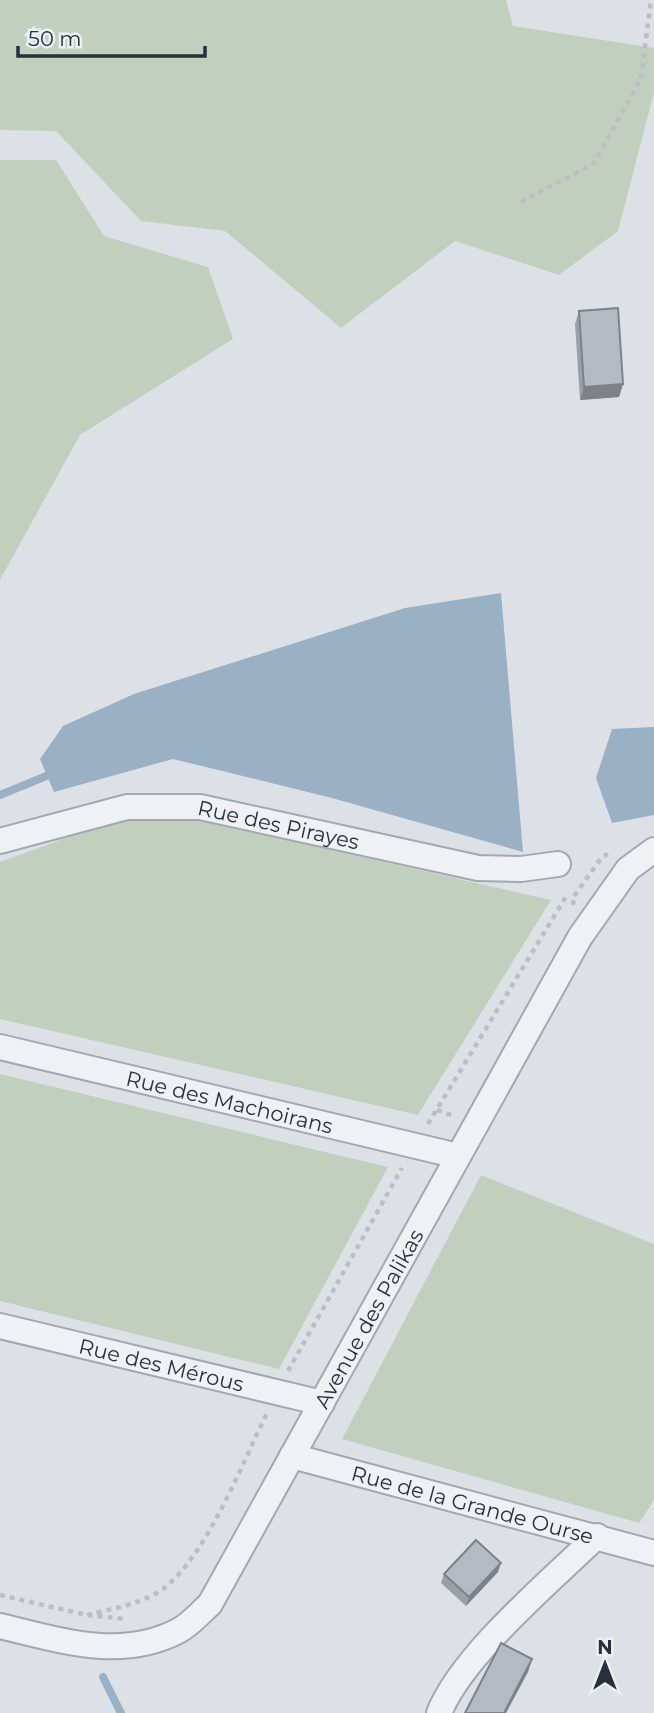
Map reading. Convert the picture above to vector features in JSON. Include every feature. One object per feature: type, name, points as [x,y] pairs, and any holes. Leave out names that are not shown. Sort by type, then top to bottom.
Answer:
[{"type":"street","name":"Rue des Pirayes","points":[[0,841],[127,807],[166,805],[200,807],[478,868],[521,869],[558,864]]},
{"type":"street","name":"Avenue des Palikas","points":[[0,1626],[90,1647],[141,1647],[180,1630],[210,1604],[602,902],[628,869],[654,850]]},
{"type":"street","name":"Rue des Machoirans","points":[[0,1047],[458,1156]]},
{"type":"street","name":"Rue des Mérous","points":[[0,1326],[322,1403]]},
{"type":"street","name":"Rue de la Grande Ourse","points":[[292,1456],[652,1549]]},
{"type":"street","points":[[439,1713],[445,1698],[477,1655],[597,1536]]},
{"type":"path","points":[[521,202],[594,163],[641,78],[651,0]]},
{"type":"path","points":[[425,1130],[569,897],[584,881]]},
{"type":"path","points":[[285,1377],[406,1161]]},
{"type":"path","points":[[87,1615],[129,1604],[163,1589],[200,1546],[270,1408],[276,1417]]},
{"type":"path","points":[[0,1595],[87,1615],[133,1619]]},
{"type":"green space","points":[[0,0],[506,0],[513,26],[654,48],[654,92],[618,231],[559,275],[455,241],[341,328],[225,231],[141,221],[56,131],[0,130]]},
{"type":"green space","points":[[0,160],[56,160],[104,236],[208,267],[233,339],[80,435],[0,580]]},
{"type":"green space","points":[[190,818],[551,900],[418,1115],[0,1019],[0,862],[112,821]]},
{"type":"green space","points":[[0,1074],[388,1167],[279,1369],[0,1301]]},
{"type":"green space","points":[[481,1175],[654,1244],[654,1500],[639,1523],[342,1439]]},
{"type":"water","points":[[501,593],[523,852],[332,798],[173,759],[54,792],[40,759],[63,726],[134,694],[405,608]]},
{"type":"water","points":[[654,727],[654,815],[612,823],[596,778],[612,729]]},
{"type":"building","points":[[618,308],[623,384],[584,387],[579,311]]},
{"type":"building","points":[[476,1540],[501,1563],[469,1597],[444,1574]]},
{"type":"building","points":[[501,1643],[532,1659],[504,1713],[465,1713]]},
{"type":"waterway","points":[[0,795],[56,772]]},
{"type":"waterway","points":[[103,1677],[121,1713]]}]
